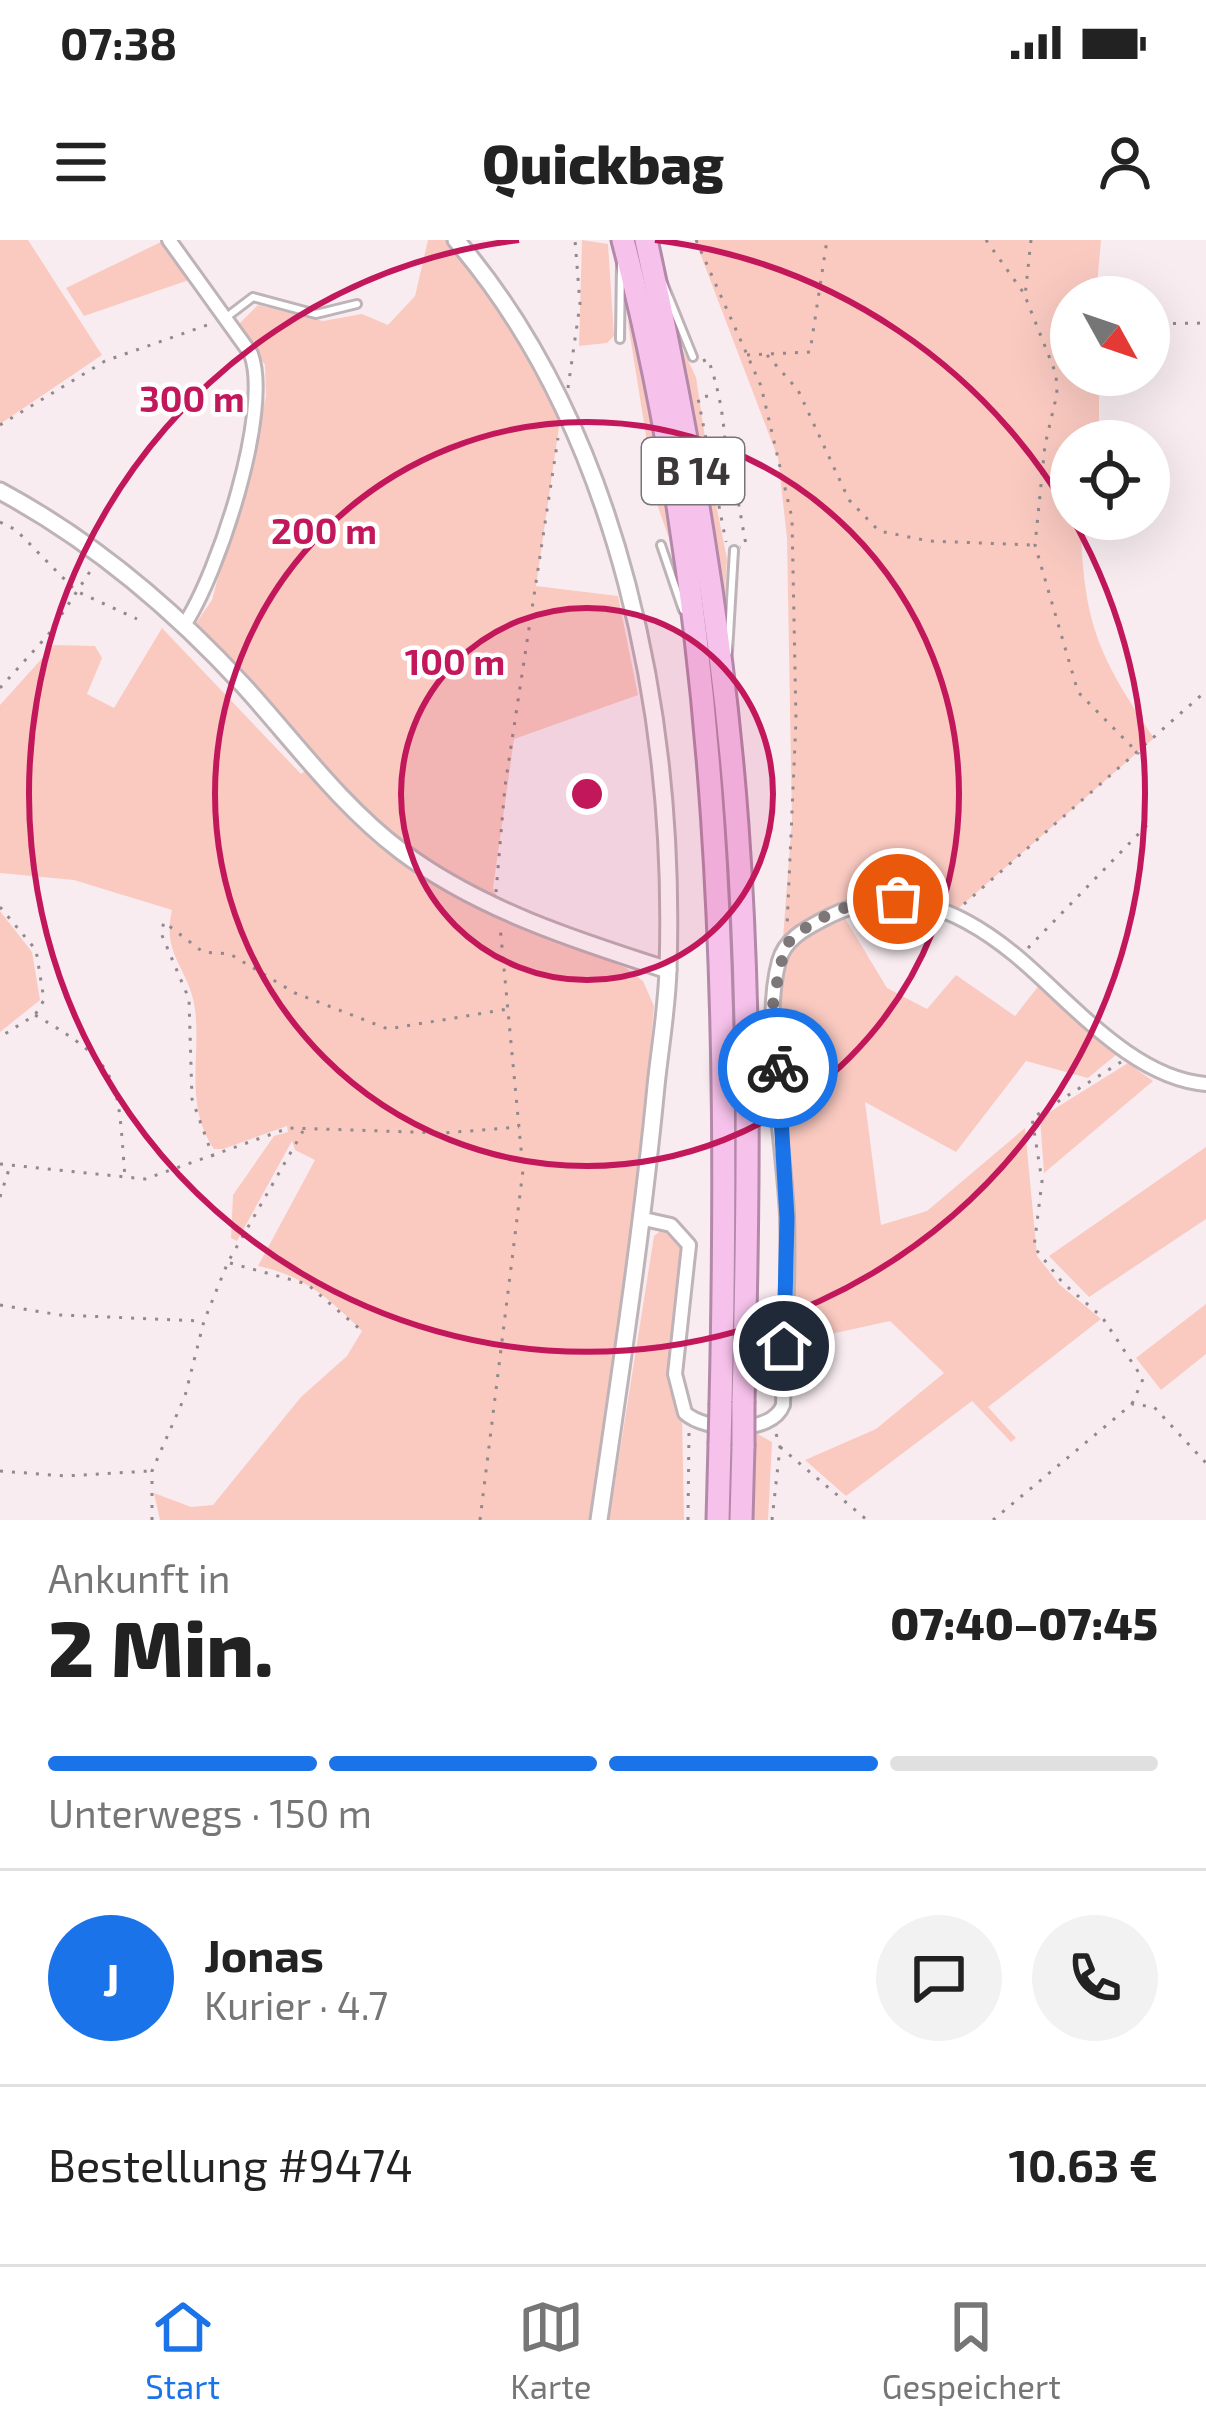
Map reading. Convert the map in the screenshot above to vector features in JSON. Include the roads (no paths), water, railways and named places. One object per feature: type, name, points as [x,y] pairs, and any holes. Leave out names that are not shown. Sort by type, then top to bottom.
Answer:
[{"type":"highway","name":"B 14","points":[[631,243],[653,271],[691,461],[722,673],[737,823],[746,1028],[731,1445],[718,1520]]},
{"type":"highway","name":"B 14","points":[[631,243],[694,629],[716,844],[732,1402]]},
{"type":"highway","name":"B 14","points":[[731,1445],[741,1520]]},
{"type":"street","points":[[169,240],[251,354],[258,394],[214,571],[184,625]]},
{"type":"street","points":[[456,240],[481,269],[567,411],[601,506],[644,672],[665,833],[668,970],[644,1219],[598,1520]]},
{"type":"street","points":[[0,491],[100,556],[184,625],[364,821],[427,870],[498,907],[668,970]]},
{"type":"street","points":[[644,1219],[671,1225],[689,1245],[676,1395],[693,1420],[761,1426],[773,1422],[783,1406],[787,1218],[773,1001],[779,960],[791,940],[840,910],[886,898],[953,913],[1018,958],[1132,1054],[1175,1078],[1206,1084]]},
{"type":"lane","points":[[620,338],[619,270],[631,243]]},
{"type":"lane","points":[[653,271],[668,287],[694,361]]},
{"type":"lane","points":[[225,318],[253,297],[316,314],[357,304]]},
{"type":"lane","points":[[662,545],[694,629]]},
{"type":"lane","points":[[722,673],[730,646],[733,546]]}]
